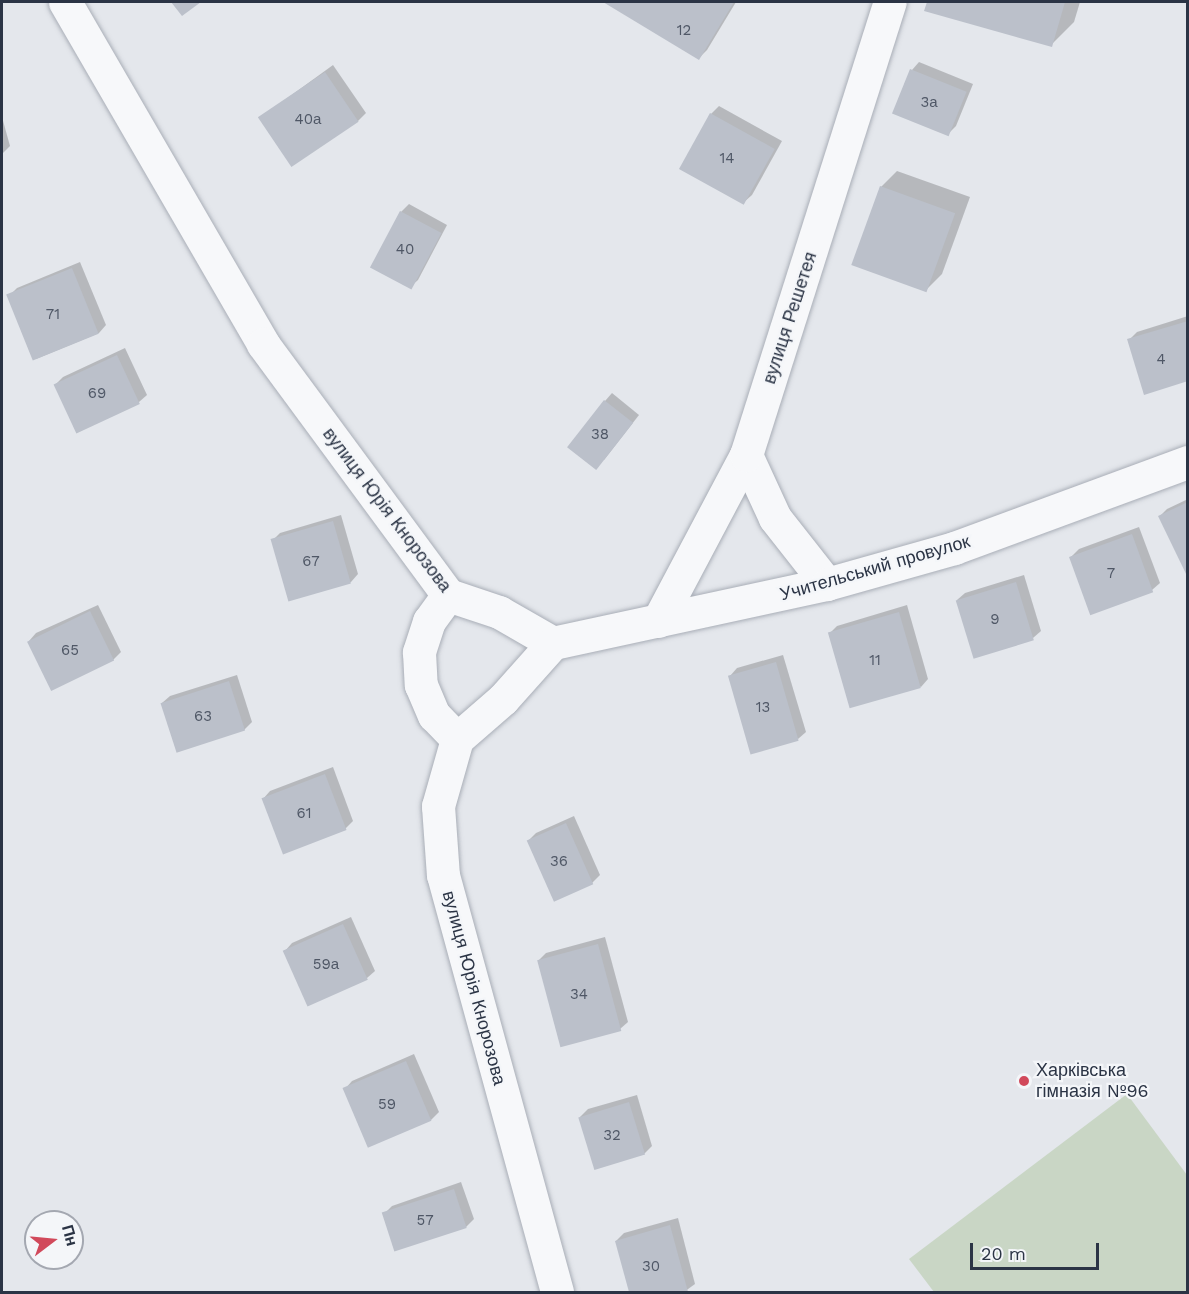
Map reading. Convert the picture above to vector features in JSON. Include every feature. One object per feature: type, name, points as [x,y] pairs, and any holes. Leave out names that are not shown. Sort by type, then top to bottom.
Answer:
[{"type":"street","name":"вулиця Юрія Кнорозова","points":[[65,2],[263,344],[448,595],[499,612],[553,643]]},
{"type":"street","name":"вулиця Решетея","points":[[658,621],[746,455],[890,2]]},
{"type":"street","points":[[746,455],[775,518],[827,584]]},
{"type":"street","name":"Учительський провулок","points":[[553,643],[827,584],[954,548],[1188,462]]},
{"type":"street","points":[[448,595],[429,621],[419,652],[421,685],[434,715],[457,739],[503,699],[553,643]]},
{"type":"street","name":"вулиця Юрія Кнорозова","points":[[457,739],[438,806],[443,875],[557,1293]]},
{"type":"green space","points":[[1127,1094],[1187,1175],[1187,1292],[934,1292],[909,1259]]},
{"type":"building","points":[[171,2],[201,2],[182,16]]},
{"type":"building","points":[[603,2],[734,2],[699,60]]},
{"type":"building","points":[[927,2],[1065,2],[1052,47],[924,11]]},
{"type":"building","points":[[910,69],[967,92],[949,136],[892,114]]},
{"type":"building","points":[[325,72],[359,122],[291,167],[258,117]]},
{"type":"building","points":[[710,113],[775,149],[744,205],[679,169]]},
{"type":"building","points":[[880,186],[955,213],[926,292],[851,265]]},
{"type":"building","points":[[400,211],[441,233],[411,290],[370,268]]},
{"type":"building","points":[[72,268],[99,334],[33,360],[6,295]]},
{"type":"building","points":[[1188,321],[1188,381],[1144,395],[1127,339]]},
{"type":"building","points":[[117,355],[140,404],[76,434],[54,385]]},
{"type":"building","points":[[604,400],[633,423],[596,470],[567,447]]},
{"type":"building","points":[[1188,502],[1188,578],[1158,516]]},
{"type":"building","points":[[333,521],[351,583],[288,601],[271,539]]},
{"type":"building","points":[[1132,534],[1153,592],[1090,615],[1069,557]]},
{"type":"building","points":[[1016,582],[1034,640],[974,659],[956,600]]},
{"type":"building","points":[[90,611],[114,660],[51,691],[27,642]]},
{"type":"building","points":[[899,612],[921,688],[850,708],[828,632]]},
{"type":"building","points":[[776,662],[799,741],[751,755],[728,676]]},
{"type":"building","points":[[229,681],[245,730],[177,753],[161,703]]},
{"type":"building","points":[[325,774],[347,830],[283,854],[262,798]]},
{"type":"building","points":[[566,823],[593,884],[554,902],[527,840]]},
{"type":"building","points":[[343,924],[368,980],[308,1007],[283,951]]},
{"type":"building","points":[[598,944],[621,1031],[560,1047],[537,960]]},
{"type":"building","points":[[406,1061],[431,1121],[368,1148],[342,1088]]},
{"type":"building","points":[[629,1102],[645,1155],[594,1170],[578,1117]]},
{"type":"building","points":[[454,1189],[467,1228],[394,1251],[382,1212]]},
{"type":"building","points":[[670,1225],[688,1292],[629,1292],[615,1241]]},
{"type":"place","name":"Харківська гімназія №96","points":[[1024,1081]]}]
